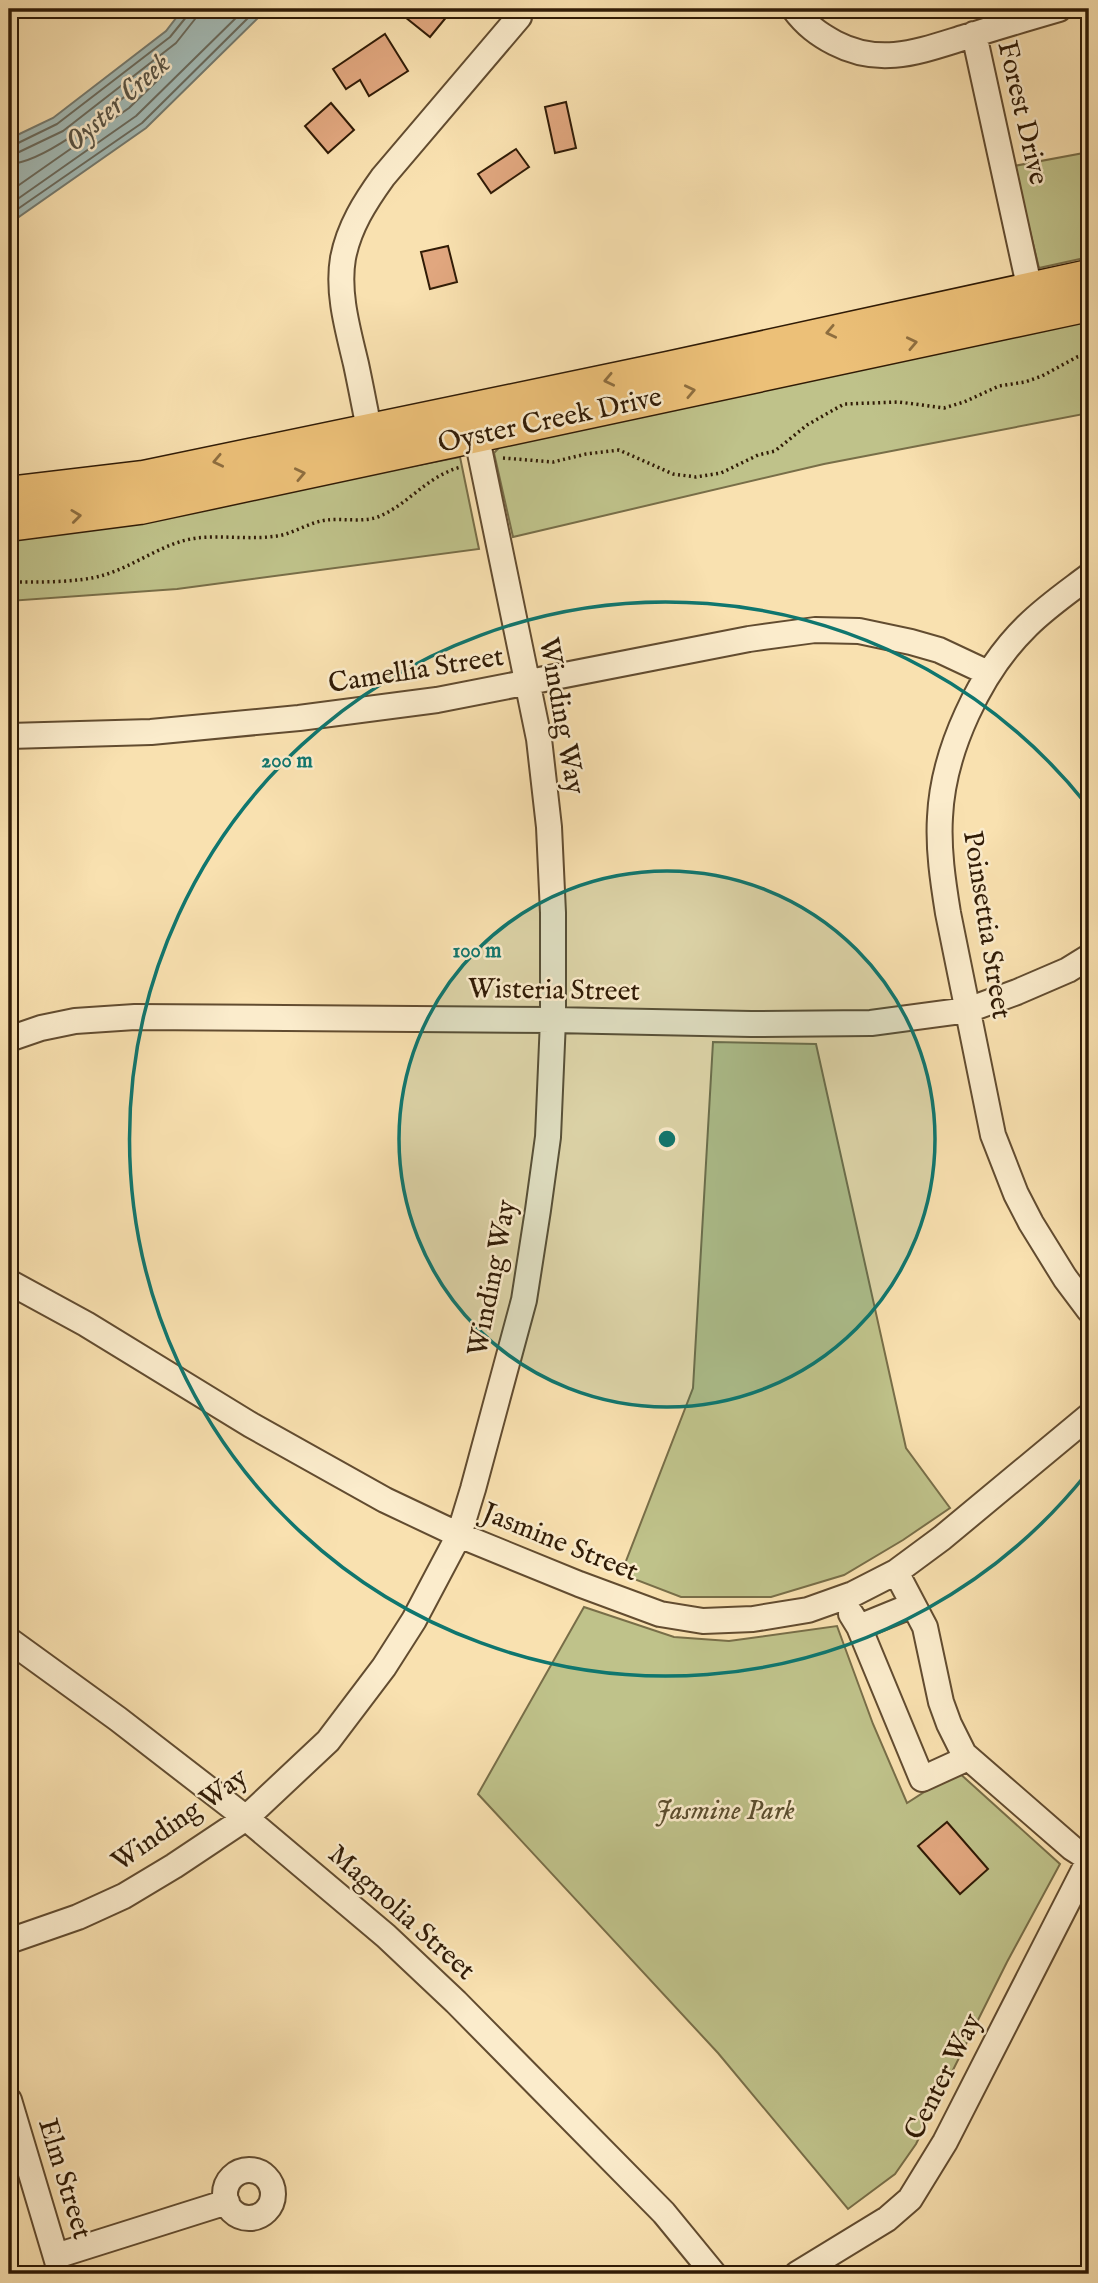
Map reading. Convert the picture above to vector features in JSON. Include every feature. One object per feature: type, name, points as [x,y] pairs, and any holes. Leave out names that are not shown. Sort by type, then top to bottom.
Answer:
[{"type":"main road","name":"Oyster Creek Drive","points":[[9,493],[144,477],[372,444],[477,436],[1033,302],[1089,276]]},
{"type":"main road","name":"Oyster Creek Drive","points":[[1033,302],[1089,305]]},
{"type":"main road","name":"Oyster Creek Drive","points":[[9,524],[140,508],[372,444]]},
{"type":"street","name":"Forest Drive","points":[[794,9],[817,34],[848,50],[867,55],[901,55],[974,34],[1033,302]]},
{"type":"street","points":[[974,34],[1059,9]]},
{"type":"street","points":[[372,444],[346,322],[342,289],[343,259],[351,230],[365,201],[383,177],[519,17]]},
{"type":"street","name":"Winding Way","points":[[9,1941],[78,1917],[124,1896],[246,1818],[328,1741],[384,1667],[414,1619],[459,1535],[499,1399],[524,1300],[548,1137],[553,1020],[553,913],[549,827],[539,739],[477,436]]},
{"type":"street","name":"Poinsettia Street","points":[[1089,576],[1025,628],[988,673],[960,732],[944,786],[940,818],[942,877],[993,1135],[1031,1223],[1047,1251],[1089,1310]]},
{"type":"street","name":"Camellia Street","points":[[9,736],[151,732],[299,718],[438,700],[749,639],[815,630],[859,631],[911,642],[939,650],[988,673]]},
{"type":"street","name":"Wisteria Street","points":[[9,1039],[41,1028],[75,1021],[135,1017],[871,1023],[968,1010],[1068,970],[1089,957]]},
{"type":"street","name":"Jasmine Street","points":[[9,1282],[86,1324],[251,1425],[385,1500],[459,1535],[579,1584],[660,1614],[703,1621],[753,1619],[808,1610],[843,1598],[896,1573],[1089,1416]]},
{"type":"street","points":[[896,1573],[925,1627],[941,1702],[964,1754],[1072,1848],[1089,1859]]},
{"type":"street","points":[[843,1598],[859,1627],[922,1779],[968,1758]]},
{"type":"street","points":[[859,1627],[913,1605]]},
{"type":"street","name":"Magnolia Street","points":[[9,1640],[118,1719],[246,1818],[386,1936],[456,2002],[664,2213],[714,2274]]},
{"type":"street","name":"Center Way","points":[[797,2274],[887,2219],[910,2199],[945,2142],[1089,1859]]},
{"type":"street","name":"Elm Street","points":[[9,2100],[59,2265]]},
{"type":"street","points":[[59,2265],[227,2202]]},
{"type":"path","points":[[9,582],[48,582],[101,576],[195,538],[279,536],[326,520],[378,517],[399,505],[424,485],[452,470],[477,436],[505,457],[554,462],[586,454],[620,450],[673,474],[696,477],[721,472],[758,455],[775,451],[807,425],[844,404],[899,402],[944,408],[999,386],[1042,376],[1077,357],[1089,355]]},
{"type":"green space","points":[[1089,152],[1089,257],[1039,268],[1014,166]]},
{"type":"green space","points":[[1089,315],[1089,413],[824,464],[513,537],[494,453],[505,441]]},
{"type":"green space","points":[[460,457],[479,549],[177,589],[9,601],[9,536]]},
{"type":"green space","points":[[713,1042],[816,1044],[906,1448],[950,1508],[844,1575],[771,1597],[681,1597],[621,1574],[693,1388]]},
{"type":"green space","name":"Jasmine Park","points":[[584,1607],[674,1637],[729,1641],[837,1626],[873,1724],[907,1803],[957,1771],[1060,1864],[1007,1962],[916,2144],[895,2174],[848,2209],[718,2053],[478,1794]]},
{"type":"water","name":"Oyster Creek","points":[[183,9],[267,9],[146,128],[9,222],[9,139],[53,118],[166,31]]},
{"type":"building","points":[[395,9],[453,9],[430,37]]},
{"type":"building","points":[[385,34],[408,71],[369,96],[360,80],[346,89],[333,69]]},
{"type":"building","points":[[566,102],[576,148],[555,153],[545,107]]},
{"type":"building","points":[[331,103],[354,130],[328,153],[305,126]]},
{"type":"building","points":[[516,149],[529,167],[491,193],[478,174]]},
{"type":"building","points":[[448,246],[457,282],[430,289],[421,252]]},
{"type":"building","points":[[947,1822],[988,1869],[960,1894],[918,1846]]}]
